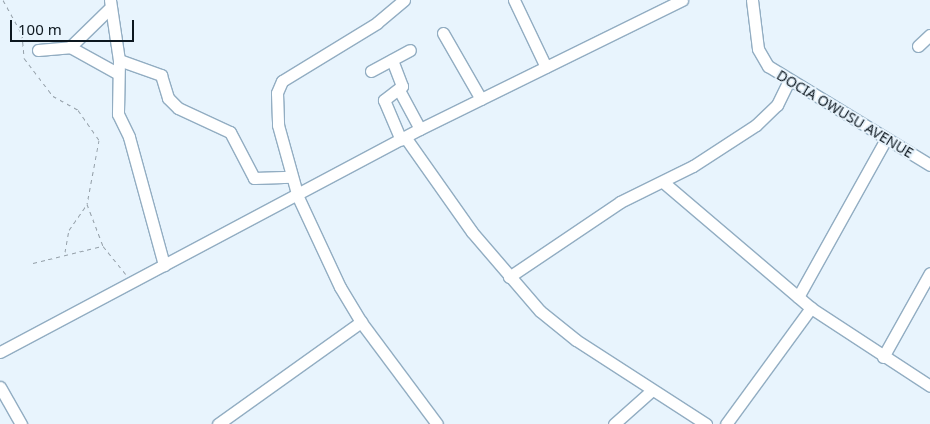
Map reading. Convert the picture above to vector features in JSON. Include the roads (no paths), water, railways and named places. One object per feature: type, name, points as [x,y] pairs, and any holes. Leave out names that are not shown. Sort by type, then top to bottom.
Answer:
[{"type":"street","points":[[404,0],[378,23],[282,81],[276,93],[280,140],[298,197],[361,322],[437,424]]},
{"type":"street","points":[[514,0],[546,66]]},
{"type":"street","points":[[0,352],[164,265],[298,197],[420,129],[682,0]]},
{"type":"street","name":"DOCIA OWUSU AVENUE","points":[[752,0],[760,55],[788,82],[930,165]]},
{"type":"street","points":[[70,47],[109,4]]},
{"type":"street","points":[[109,4],[119,60],[116,73],[118,114],[129,137],[164,265]]},
{"type":"street","points":[[444,33],[481,99]]},
{"type":"street","points":[[918,46],[930,35]]},
{"type":"street","points":[[38,50],[70,47],[116,73]]},
{"type":"street","points":[[371,71],[410,50]]},
{"type":"street","points":[[119,60],[161,75],[168,98],[178,108],[230,132],[254,178],[291,177]]},
{"type":"street","points":[[392,60],[403,80],[399,90],[385,99],[403,139],[509,277],[557,326],[651,391],[706,424]]},
{"type":"street","points":[[509,277],[620,202],[663,182],[768,116],[788,82]]},
{"type":"street","points":[[399,90],[420,129]]},
{"type":"street","points":[[392,115],[408,105]]},
{"type":"street","points":[[798,297],[886,139]]},
{"type":"street","points":[[663,182],[810,308],[930,386]]},
{"type":"street","points":[[883,357],[930,273]]},
{"type":"street","points":[[726,424],[810,308]]},
{"type":"street","points":[[218,424],[361,322]]},
{"type":"street","points":[[0,387],[21,424]]},
{"type":"street","points":[[614,424],[651,391]]}]
